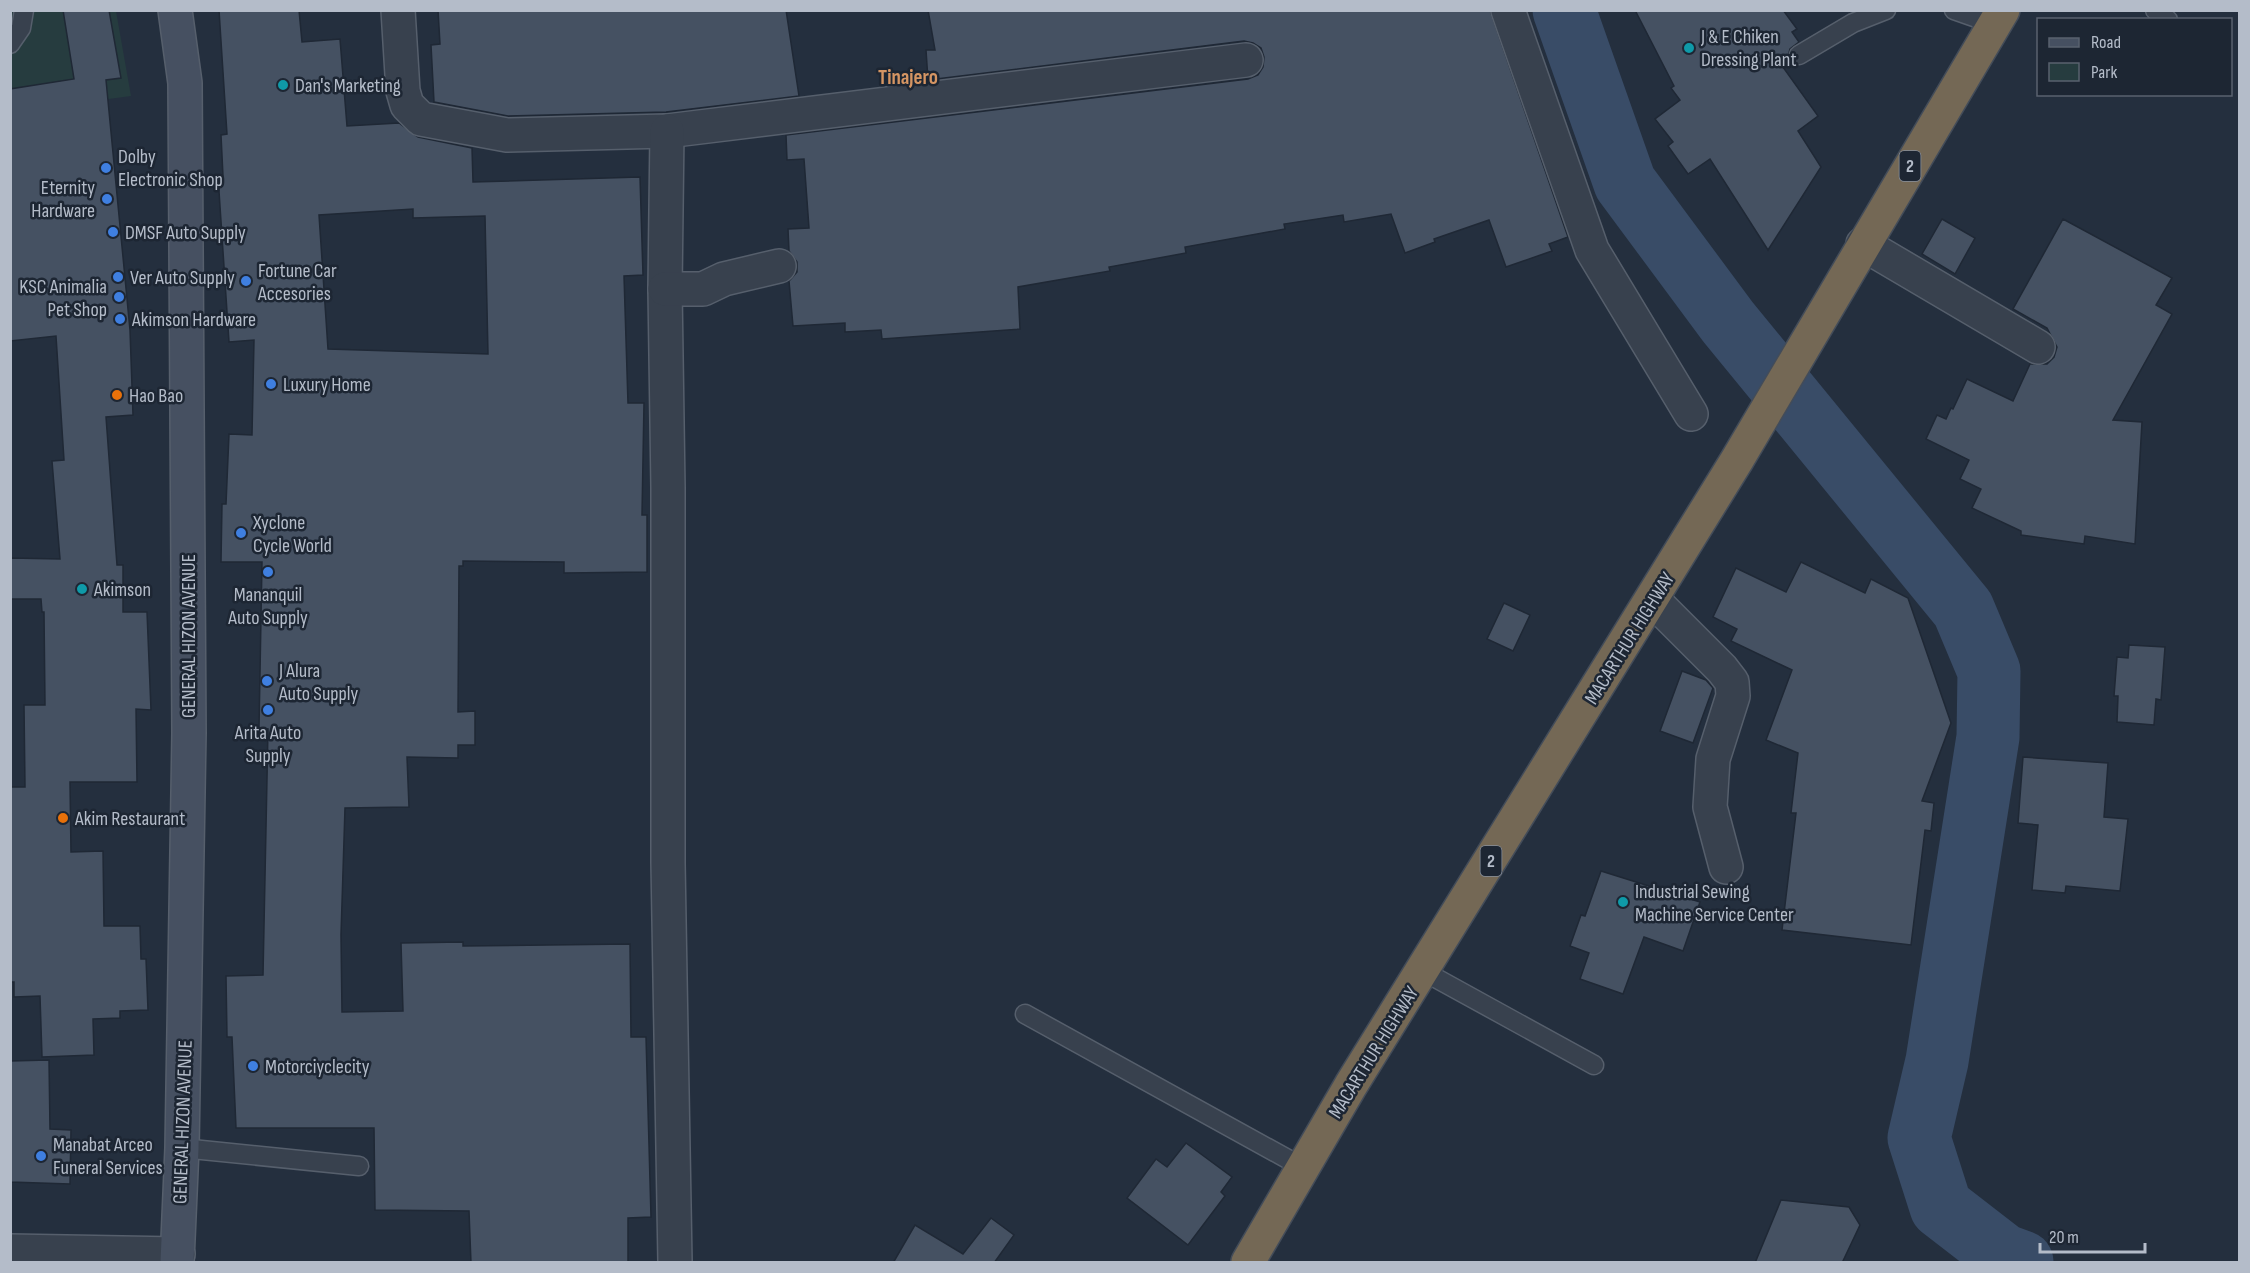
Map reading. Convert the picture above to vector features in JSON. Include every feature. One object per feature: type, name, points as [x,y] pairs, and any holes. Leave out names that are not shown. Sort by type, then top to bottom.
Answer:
[{"type":"highway","name":"MACARTHUR HIGHWAY","points":[[1248,1263],[1302,1167],[1653,600],[1998,17]]},
{"type":"main road","name":"GENERAL HIZON AVENUE","points":[[175,10],[186,106],[189,733],[178,1258]]},
{"type":"street","points":[[398,10],[403,91],[407,105],[421,119],[507,135],[667,131],[1246,60]]},
{"type":"street","points":[[1508,10],[1592,250],[1691,414]]},
{"type":"street","points":[[667,131],[665,289],[668,488],[668,863],[675,1263]]},
{"type":"street","points":[[1863,244],[2038,347]]},
{"type":"street","points":[[665,289],[703,289],[724,279],[779,266]]},
{"type":"street","points":[[1653,600],[1722,669],[1732,682],[1733,696],[1713,759],[1710,807],[1726,867]]},
{"type":"street","points":[[10,1251],[178,1258]]},
{"type":"lane","points":[[10,44],[21,28],[24,10]]},
{"type":"lane","points":[[1799,55],[1853,23],[1886,10]]},
{"type":"lane","points":[[1954,10],[1998,17]]},
{"type":"lane","points":[[1423,971],[1594,1065]]},
{"type":"lane","points":[[1025,1014],[1302,1167]]},
{"type":"lane","points":[[182,1148],[359,1167]]},
{"type":"green space","points":[[10,11],[116,11],[131,96],[11,112]]},
{"type":"building","points":[[63,10],[109,10],[121,78],[106,80],[130,330],[133,415],[106,417],[117,565],[123,565],[123,612],[147,612],[151,710],[136,709],[137,782],[70,782],[71,852],[103,851],[104,926],[140,926],[141,959],[146,959],[148,1010],[120,1011],[120,1018],[93,1019],[94,1055],[42,1057],[40,996],[14,997],[14,982],[10,982],[10,787],[25,787],[24,705],[45,705],[44,612],[42,612],[41,599],[10,599],[10,558],[60,559],[52,461],[64,460],[56,336],[10,341],[10,89],[74,79]]},
{"type":"building","points":[[219,10],[299,10],[302,42],[340,39],[347,126],[399,123],[418,137],[472,148],[473,182],[640,177],[643,275],[624,276],[628,403],[644,403],[642,515],[647,515],[647,572],[564,573],[564,562],[463,561],[463,566],[459,566],[458,712],[475,711],[475,745],[458,745],[458,758],[407,757],[409,807],[345,808],[341,935],[342,1012],[403,1011],[401,943],[463,942],[463,946],[630,944],[631,1037],[646,1037],[651,1217],[628,1218],[628,1263],[471,1263],[469,1211],[375,1210],[374,1128],[236,1128],[232,1037],[227,1037],[226,976],[263,975],[268,729],[259,728],[262,562],[221,562],[222,504],[226,504],[229,434],[252,435],[254,340],[229,342],[218,176],[223,176],[221,135],[227,134]],"holes":[[[413,209],[413,218],[485,216],[488,354],[328,349],[319,215]]]},
{"type":"building","points":[[438,10],[786,10],[799,96],[666,112],[508,116],[434,102],[431,45],[440,44]]},
{"type":"building","points":[[928,10],[1490,10],[1568,237],[1549,244],[1552,251],[1506,267],[1489,220],[1434,239],[1435,242],[1405,253],[1391,214],[1344,222],[1343,215],[1284,224],[1285,229],[1185,247],[1186,253],[1109,267],[1110,271],[1018,287],[1020,329],[882,339],[881,330],[845,332],[845,323],[793,326],[789,281],[797,272],[797,262],[789,251],[788,229],[809,228],[804,159],[787,160],[786,135],[1248,79],[1258,75],[1263,67],[1264,57],[1261,48],[1244,41],[928,80],[926,50],[935,50]]},
{"type":"building","points":[[1635,10],[1783,10],[1797,29],[1792,32],[1799,42],[1790,49],[1788,57],[1780,63],[1818,116],[1798,131],[1821,167],[1768,250],[1710,159],[1688,174],[1668,146],[1673,142],[1655,119],[1680,100],[1671,88],[1674,86]]},
{"type":"building","points":[[1942,219],[1975,238],[1955,274],[1922,254]]},
{"type":"building","points":[[2063,219],[2172,278],[2156,305],[2172,314],[2113,420],[2142,422],[2135,544],[2085,536],[2084,544],[2021,535],[2021,531],[1972,508],[1981,489],[1960,479],[1969,460],[1926,439],[1937,415],[1946,419],[1951,408],[1953,409],[1967,379],[2013,401],[2030,364],[2047,364],[2054,357],[2057,347],[2047,328],[2013,309]]},
{"type":"building","points":[[1801,562],[1865,593],[1871,579],[1908,598],[1951,723],[1922,801],[1934,803],[1931,831],[1925,830],[1911,945],[1782,930],[1796,813],[1791,813],[1798,753],[1766,740],[1792,670],[1731,641],[1737,629],[1713,617],[1736,568],[1786,592]]},
{"type":"building","points":[[1504,603],[1530,615],[1513,651],[1487,639]]},
{"type":"building","points":[[2129,645],[2165,647],[2161,700],[2156,699],[2154,725],[2117,722],[2118,696],[2114,696],[2117,657],[2128,658]]},
{"type":"building","points":[[1682,671],[1706,680],[1713,688],[1693,743],[1660,731]]},
{"type":"building","points":[[2023,757],[2108,763],[2104,817],[2128,819],[2120,891],[2066,886],[2065,893],[2032,890],[2038,825],[2018,823]]},
{"type":"building","points":[[1601,871],[1700,902],[1683,951],[1644,937],[1623,994],[1580,979],[1589,953],[1570,946],[1581,915],[1585,916]]},
{"type":"building","points":[[49,1060],[50,1129],[71,1130],[70,1184],[10,1182],[10,1061]]},
{"type":"building","points":[[1186,1143],[1232,1177],[1221,1192],[1225,1196],[1188,1245],[1127,1198],[1156,1159],[1167,1167]]},
{"type":"building","points":[[1781,1200],[1849,1207],[1860,1225],[1842,1263],[1755,1263]]},
{"type":"building","points":[[991,1218],[1014,1235],[994,1263],[893,1263],[915,1225],[963,1254]]},
{"type":"waterway","points":[[1564,10],[1625,183],[1728,322],[1963,609],[1989,671],[1988,737],[1937,1061],[1919,1138],[1941,1207],[2003,1255],[2022,1262]]},
{"type":"place","name":"J & E Chiken Dressing Plant","points":[[1689,48]]},
{"type":"place","name":"Dan's Marketing","points":[[283,85]]},
{"type":"place","name":"Dolby Electronic Shop","points":[[106,168]]},
{"type":"place","name":"Eternity Hardware","points":[[107,199]]},
{"type":"place","name":"DMSF Auto Supply","points":[[113,232]]},
{"type":"place","name":"Ver Auto Supply","points":[[118,277]]},
{"type":"place","name":"Fortune Car Accesories","points":[[246,281]]},
{"type":"place","name":"KSC Animalia Pet Shop","points":[[119,297]]},
{"type":"place","name":"Akimson Hardware","points":[[120,319]]},
{"type":"place","name":"Luxury Home","points":[[271,384]]},
{"type":"place","name":"Hao Bao","points":[[117,395]]},
{"type":"place","name":"Xyclone Cycle World","points":[[241,533]]},
{"type":"place","name":"Mananquil Auto Supply","points":[[268,572]]},
{"type":"place","name":"Akimson","points":[[82,589]]},
{"type":"place","name":"J Alura Auto Supply","points":[[267,681]]},
{"type":"place","name":"Arita Auto Supply","points":[[268,710]]},
{"type":"place","name":"Akim Restaurant","points":[[63,818]]},
{"type":"place","name":"Industrial Sewing Machine Service Center","points":[[1623,902]]},
{"type":"place","name":"Motorciyclecity","points":[[253,1066]]},
{"type":"place","name":"Manabat Arceo Funeral Services","points":[[41,1156]]},
{"type":"district","name":"Tinajero","points":[[908,77]]}]
